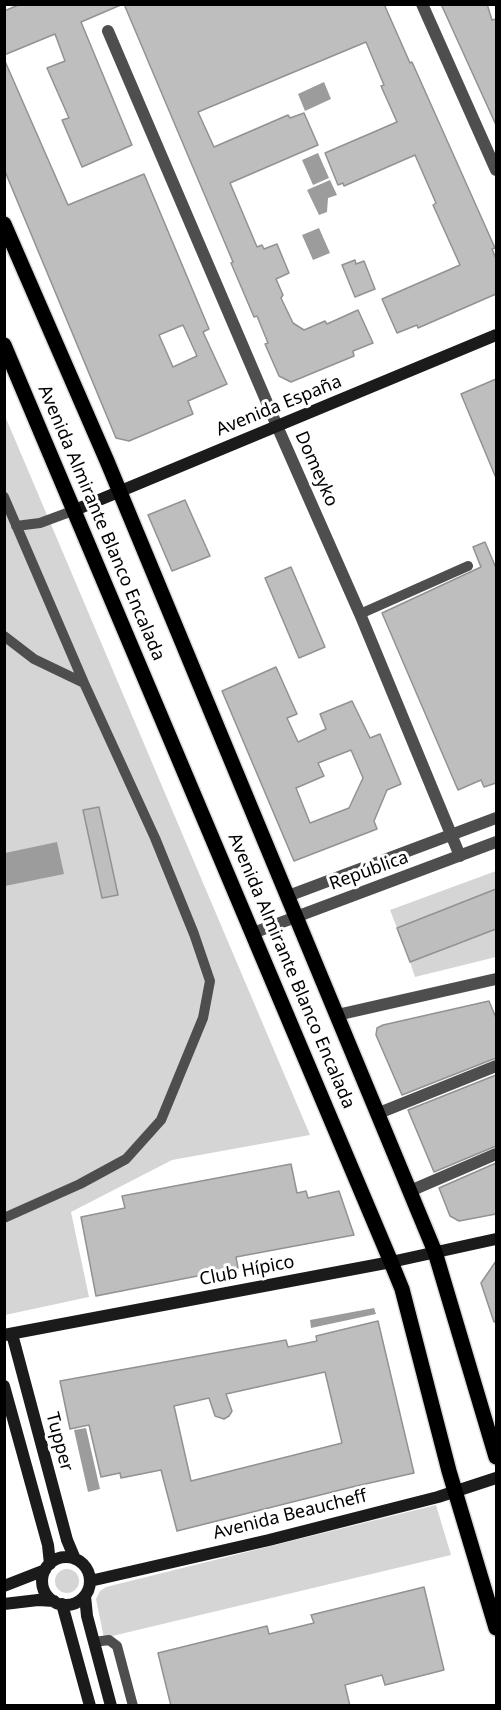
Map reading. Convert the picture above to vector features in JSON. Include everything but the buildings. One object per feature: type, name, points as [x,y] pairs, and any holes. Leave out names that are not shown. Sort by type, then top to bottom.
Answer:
[{"type":"main road","name":"Avenida Almirante Blanco Encalada","points":[[4,225],[120,492],[435,1252],[496,1457]]},
{"type":"main road","name":"Avenida España","points":[[75,510],[496,335]]},
{"type":"main road","name":"Avenida Almirante Blanco Encalada","points":[[4,345],[402,1289],[456,1491],[496,1628]]},
{"type":"main road","name":"Club Hípico","points":[[7,1331],[391,1262],[496,1239]]},
{"type":"main road","name":"Tupper","points":[[7,1331],[63,1529],[75,1559]]},
{"type":"main road","points":[[4,1386],[48,1545],[48,1567],[43,1578],[44,1587],[47,1595],[58,1603],[90,1706]]},
{"type":"main road","name":"Avenida Beaucheff","points":[[90,1581],[269,1540],[456,1491],[496,1478]]},
{"type":"main road","points":[[4,1586],[48,1567],[62,1558],[75,1559],[86,1568],[90,1581],[85,1596],[87,1616],[111,1706]]},
{"type":"main road","points":[[4,1604],[38,1600],[75,1603],[85,1596]]},
{"type":"street","points":[[422,4],[496,170]]},
{"type":"street","name":"Domeyko","points":[[108,31],[360,614],[460,856]]},
{"type":"street","name":"República","points":[[288,896],[496,818]]},
{"type":"street","name":"República","points":[[253,933],[496,842]]},
{"type":"street","points":[[337,1015],[496,979]]},
{"type":"street","points":[[379,1113],[496,1065]]},
{"type":"street","points":[[410,1191],[496,1154]]},
{"type":"lane","points":[[4,497],[159,849],[194,934],[210,981],[203,1018],[161,1120],[126,1159],[80,1184],[4,1218]]},
{"type":"lane","points":[[16,526],[40,523],[75,510]]},
{"type":"lane","points":[[360,614],[468,566]]},
{"type":"lane","points":[[4,636],[34,659],[84,683]]},
{"type":"lane","points":[[94,1642],[109,1640],[117,1646],[133,1706]]},
{"type":"shaded area","points":[[324,82],[331,99],[305,111],[298,94]]},
{"type":"shaded area","points":[[318,153],[329,178],[313,185],[302,160]]},
{"type":"shaded area","points":[[330,180],[337,195],[328,198],[327,212],[319,215],[307,190]]},
{"type":"shaded area","points":[[319,228],[330,253],[313,260],[302,235]]},
{"type":"shaded area","points":[[5,416],[310,1135],[172,1160],[71,1212],[89,1297],[5,1315]]},
{"type":"shaded area","points":[[57,842],[64,874],[5,886],[5,853]]},
{"type":"shaded area","points":[[496,871],[496,889],[397,928],[390,910]]},
{"type":"shaded area","points":[[496,929],[496,957],[415,977],[410,962]]},
{"type":"shaded area","points":[[374,1308],[376,1314],[311,1328],[310,1320]]},
{"type":"shaded area","points":[[86,1428],[100,1489],[88,1492],[74,1430]]},
{"type":"shaded area","points":[[436,1505],[451,1555],[104,1638],[96,1599],[100,1591],[106,1587]]},
{"type":"shaded area","points":[[67,1569],[75,1573],[79,1581],[75,1589],[67,1593],[59,1589],[55,1581],[59,1573]]}]
